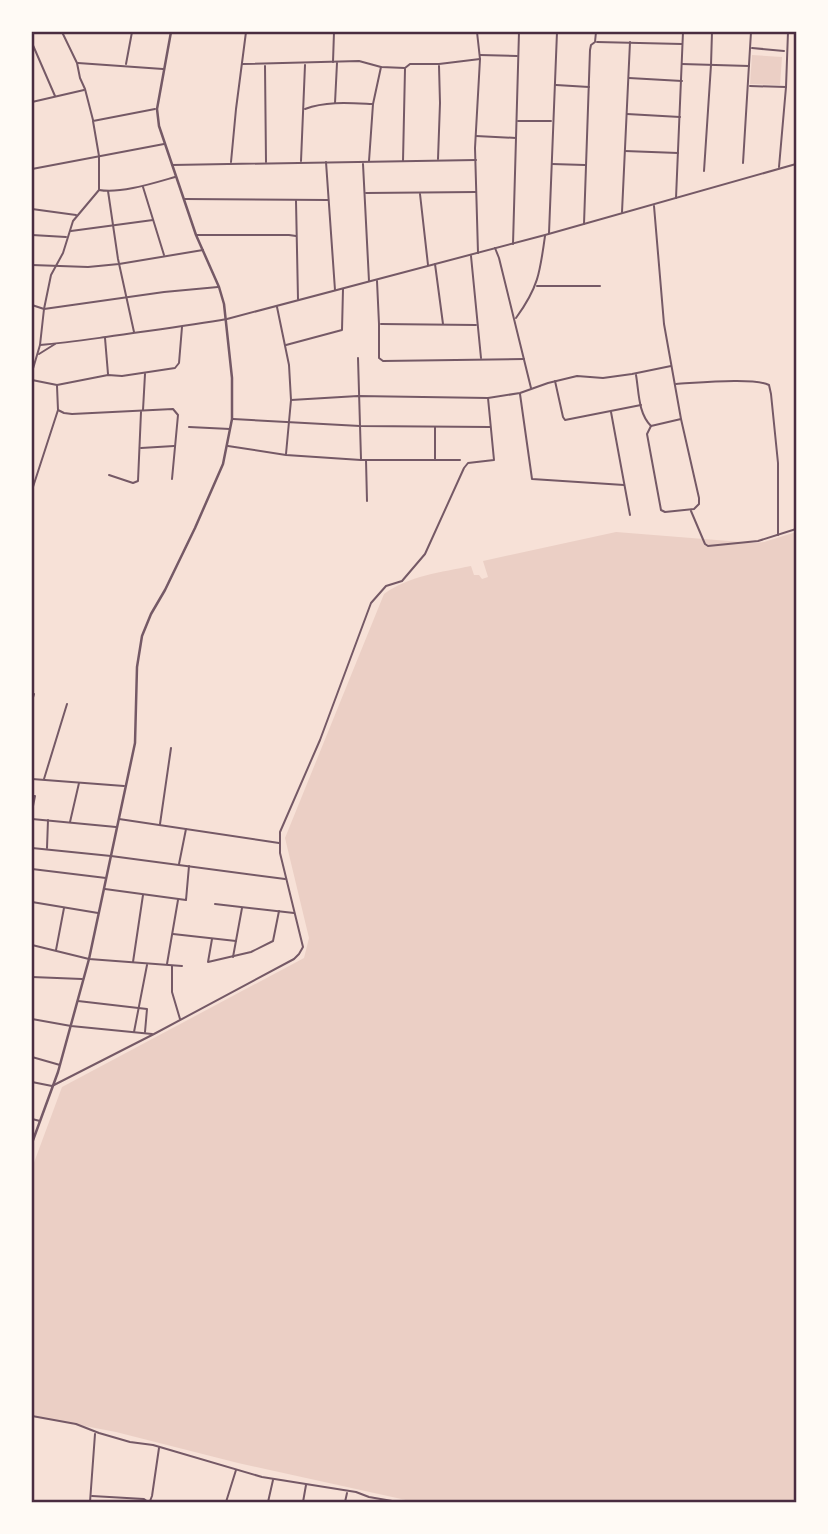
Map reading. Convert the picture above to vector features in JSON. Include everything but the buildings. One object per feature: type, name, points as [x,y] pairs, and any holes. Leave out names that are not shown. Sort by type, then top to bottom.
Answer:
[{"type":"street","points":[[32,372],[40,345],[51,275],[64,253],[73,221],[99,190],[99,156],[93,121],[76,63],[62,32]]},
{"type":"street","points":[[126,65],[132,32]]},
{"type":"street","points":[[32,1143],[60,1065],[99,913],[135,743],[137,667],[142,636],[223,464],[231,429],[232,378],[227,319],[219,287],[196,235],[159,126],[158,109],[171,32]]},
{"type":"street","points":[[231,163],[246,32]]},
{"type":"street","points":[[334,32],[335,104]]},
{"type":"street","points":[[477,32],[480,57],[475,136],[478,253]]},
{"type":"street","points":[[513,244],[519,32]]},
{"type":"street","points":[[514,320],[536,286],[547,235],[556,32]]},
{"type":"street","points":[[596,32],[596,42]]},
{"type":"street","points":[[676,198],[683,32]]},
{"type":"street","points":[[704,172],[712,32]]},
{"type":"street","points":[[743,163],[751,32]]},
{"type":"street","points":[[779,168],[788,32]]},
{"type":"street","points":[[584,224],[591,45],[596,42],[682,44]]},
{"type":"street","points":[[622,214],[630,42]]},
{"type":"street","points":[[32,43],[55,96]]},
{"type":"street","points":[[751,48],[787,51]]},
{"type":"street","points":[[242,64],[359,61],[381,67],[405,68],[410,64],[439,65],[480,57],[519,56]]},
{"type":"street","points":[[76,63],[164,69]]},
{"type":"street","points":[[265,64],[266,163]]},
{"type":"street","points":[[301,162],[305,64]]},
{"type":"street","points":[[682,64],[750,66]]},
{"type":"street","points":[[438,160],[439,65]]},
{"type":"street","points":[[369,163],[373,104],[381,67]]},
{"type":"street","points":[[403,161],[405,68]]},
{"type":"street","points":[[628,78],[681,81]]},
{"type":"street","points":[[555,85],[590,87]]},
{"type":"street","points":[[748,86],[786,87]]},
{"type":"street","points":[[32,102],[85,89]]},
{"type":"street","points":[[304,109],[315,105],[373,104]]},
{"type":"street","points":[[93,121],[158,109]]},
{"type":"street","points":[[626,114],[680,117]]},
{"type":"street","points":[[517,121],[553,121]]},
{"type":"street","points":[[475,136],[517,138]]},
{"type":"street","points":[[32,169],[164,144]]},
{"type":"street","points":[[624,151],[678,153]]},
{"type":"street","points":[[171,165],[476,160]]},
{"type":"street","points":[[326,162],[335,291]]},
{"type":"street","points":[[363,163],[369,282]]},
{"type":"street","points":[[551,164],[587,165]]},
{"type":"street","points":[[40,345],[227,319],[547,235],[796,164]]},
{"type":"street","points":[[99,190],[143,186],[176,177]]},
{"type":"street","points":[[143,186],[164,256]]},
{"type":"street","points":[[107,191],[125,298],[134,333]]},
{"type":"street","points":[[419,192],[428,266]]},
{"type":"street","points":[[364,193],[477,192]]},
{"type":"street","points":[[184,199],[328,200]]},
{"type":"street","points":[[296,201],[298,300]]},
{"type":"street","points":[[651,426],[647,434],[661,510],[691,510],[697,507],[699,501],[681,419],[661,300],[654,204]]},
{"type":"street","points":[[32,209],[78,215]]},
{"type":"street","points":[[69,232],[153,220]]},
{"type":"street","points":[[32,235],[67,237]]},
{"type":"street","points":[[196,235],[296,236]]},
{"type":"street","points":[[495,248],[531,389]]},
{"type":"street","points":[[32,265],[88,267],[204,250]]},
{"type":"street","points":[[471,255],[481,360]]},
{"type":"street","points":[[435,264],[443,325]]},
{"type":"street","points":[[377,279],[379,358],[383,361],[524,359]]},
{"type":"street","points":[[536,286],[600,286]]},
{"type":"street","points":[[32,305],[44,309],[219,287]]},
{"type":"street","points":[[285,346],[342,330],[344,288]]},
{"type":"street","points":[[277,306],[289,365],[291,400],[286,455]]},
{"type":"street","points":[[379,324],[478,325]]},
{"type":"street","points":[[32,380],[57,385],[108,375],[122,376],[175,368],[178,366],[182,327]]},
{"type":"street","points":[[105,337],[108,375]]},
{"type":"street","points":[[38,355],[56,344]]},
{"type":"street","points":[[358,358],[361,460]]},
{"type":"street","points":[[291,400],[358,396],[488,398],[520,393],[577,376],[603,378],[672,366]]},
{"type":"street","points":[[109,475],[133,483],[139,477],[145,373]]},
{"type":"street","points":[[636,374],[643,416],[651,426]]},
{"type":"street","points":[[555,381],[565,420],[641,405]]},
{"type":"street","points":[[675,384],[761,382],[770,387],[778,463],[778,535]]},
{"type":"street","points":[[32,490],[58,410],[57,385]]},
{"type":"street","points":[[520,393],[532,480],[624,485]]},
{"type":"street","points":[[32,1082],[52,1086],[154,1034],[299,954],[303,947],[280,853],[280,832],[320,740],[371,603],[386,586],[402,581],[425,554],[468,463],[494,460],[488,398]]},
{"type":"street","points":[[58,410],[64,414],[72,414],[173,409],[178,415],[172,479]]},
{"type":"street","points":[[611,411],[629,515]]},
{"type":"street","points":[[232,419],[360,426],[490,426]]},
{"type":"street","points":[[651,426],[681,419]]},
{"type":"street","points":[[435,426],[435,460]]},
{"type":"street","points":[[189,427],[231,429]]},
{"type":"street","points":[[140,448],[175,446]]},
{"type":"street","points":[[227,446],[286,455],[361,460],[460,460]]},
{"type":"street","points":[[366,460],[367,501]]},
{"type":"street","points":[[691,510],[708,546],[758,541],[796,530]]},
{"type":"street","points":[[32,701],[34,694]]},
{"type":"street","points":[[44,780],[67,705]]},
{"type":"street","points":[[160,825],[171,748]]},
{"type":"street","points":[[32,779],[125,786]]},
{"type":"street","points":[[70,822],[79,782]]},
{"type":"street","points":[[32,796],[35,796],[32,811]]},
{"type":"street","points":[[32,819],[117,827]]},
{"type":"street","points":[[118,819],[280,843]]},
{"type":"street","points":[[47,849],[48,820]]},
{"type":"street","points":[[178,865],[186,829]]},
{"type":"street","points":[[32,848],[286,879]]},
{"type":"street","points":[[104,889],[186,900],[189,866]]},
{"type":"street","points":[[32,869],[106,878]]},
{"type":"street","points":[[133,963],[143,894]]},
{"type":"street","points":[[167,966],[178,899]]},
{"type":"street","points":[[32,902],[99,913]]},
{"type":"street","points":[[215,904],[295,913]]},
{"type":"street","points":[[232,958],[242,907]]},
{"type":"street","points":[[56,951],[64,908]]},
{"type":"street","points":[[212,939],[208,962],[251,952],[273,940],[278,911]]},
{"type":"street","points":[[172,934],[236,942]]},
{"type":"street","points":[[32,945],[89,959],[181,966]]},
{"type":"street","points":[[134,1032],[147,964]]},
{"type":"street","points":[[172,966],[172,992],[180,1020]]},
{"type":"street","points":[[32,977],[83,979]]},
{"type":"street","points":[[77,1001],[147,1009],[145,1033]]},
{"type":"street","points":[[32,1019],[71,1026],[154,1034]]},
{"type":"street","points":[[32,1057],[60,1065]]},
{"type":"street","points":[[32,1119],[40,1121]]},
{"type":"street","points":[[32,1416],[76,1424],[95,1432],[159,1447],[236,1470],[356,1492],[398,1503]]},
{"type":"street","points":[[90,1503],[95,1432]]},
{"type":"street","points":[[90,1496],[144,1499],[148,1503],[152,1496],[159,1447]]},
{"type":"street","points":[[226,1503],[236,1470]]},
{"type":"street","points":[[268,1503],[274,1479]]},
{"type":"street","points":[[303,1503],[306,1484]]},
{"type":"street","points":[[345,1503],[347,1492]]},
{"type":"shaded area","points":[[752,55],[782,57],[780,85],[750,84]]},
{"type":"shaded area","points":[[616,532],[754,543],[796,532],[796,1502],[415,1502],[238,1463],[116,1432],[32,1416],[32,1168],[62,1087],[304,958],[309,938],[285,838],[384,594],[414,579],[471,566],[474,575],[479,575],[482,579],[488,577],[483,561]]}]
